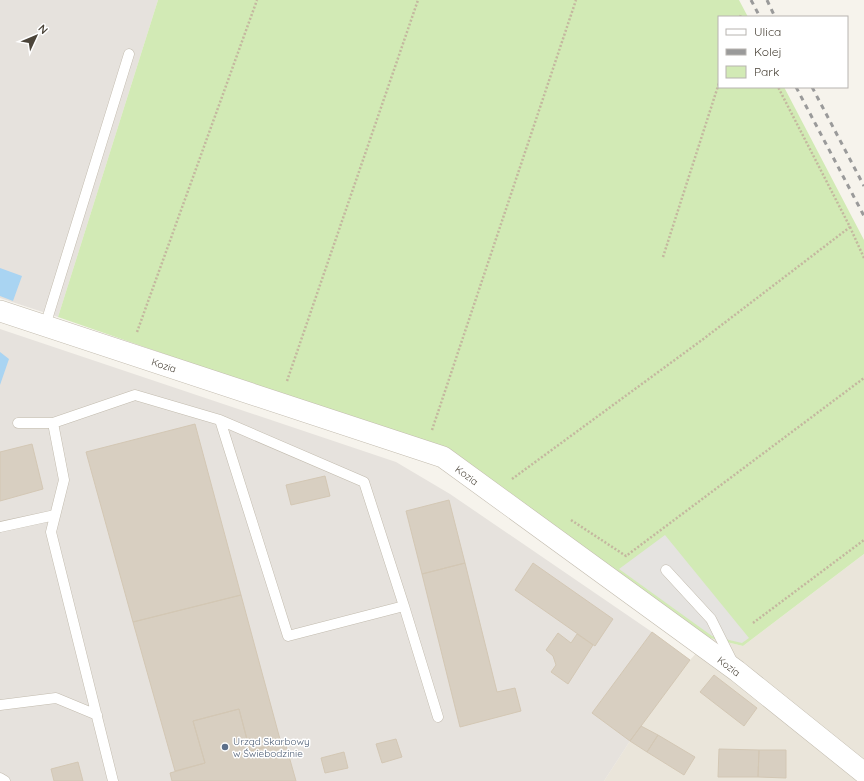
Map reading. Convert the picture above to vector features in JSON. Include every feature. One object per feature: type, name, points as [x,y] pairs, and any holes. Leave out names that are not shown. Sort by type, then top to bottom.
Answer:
[{"type":"street","name":"Kozia","points":[[0,311],[443,457],[737,671],[864,773]]},
{"type":"lane","points":[[45,326],[129,54]]},
{"type":"lane","points":[[18,423],[53,423],[135,395],[220,420],[364,482],[438,717]]},
{"type":"lane","points":[[220,420],[288,636],[404,606]]},
{"type":"lane","points":[[53,423],[64,480],[51,532],[113,781]]},
{"type":"lane","points":[[0,527],[55,515]]},
{"type":"lane","points":[[666,570],[711,619],[737,671]]},
{"type":"lane","points":[[0,705],[56,698],[97,715]]},
{"type":"lane","points":[[0,778],[5,781]]},
{"type":"path","points":[[144,334],[136,332],[257,0]]},
{"type":"path","points":[[280,379],[287,381],[418,0]]},
{"type":"path","points":[[432,433],[576,0]]},
{"type":"path","points":[[663,257],[718,86]]},
{"type":"path","points":[[779,88],[850,227],[864,258]]},
{"type":"path","points":[[511,479],[696,345],[850,227]]},
{"type":"path","points":[[626,556],[864,378]]},
{"type":"path","points":[[753,623],[864,540]]},
{"type":"shaded area","points":[[0,0],[158,0],[58,317],[0,298]]},
{"type":"shaded area","points":[[0,329],[396,462],[450,494],[652,632],[690,660],[630,741],[604,781],[0,781]]},
{"type":"shaded area","points":[[665,535],[749,638],[742,643],[712,636],[619,569]]},
{"type":"shaded area","points":[[864,554],[864,781],[604,781],[630,741],[690,660],[710,638],[743,646]]},
{"type":"green space","points":[[158,0],[739,0],[747,16],[718,16],[718,88],[785,88],[864,240],[864,554],[743,646],[710,638],[441,450],[58,317]]},
{"type":"water","points":[[0,268],[22,276],[13,301],[0,296]]},
{"type":"water","points":[[0,352],[9,359],[0,385]]},
{"type":"building","points":[[195,424],[241,595],[133,622],[86,452]]},
{"type":"building","points":[[32,444],[43,489],[0,501],[0,452]]},
{"type":"building","points":[[325,476],[330,496],[291,505],[286,485]]},
{"type":"building","points":[[449,500],[465,563],[422,574],[406,511]]},
{"type":"building","points":[[465,563],[497,692],[515,688],[521,711],[460,727],[422,574]]},
{"type":"building","points":[[533,563],[613,619],[595,646],[515,590]]},
{"type":"building","points":[[241,595],[281,743],[250,751],[239,709],[193,721],[205,763],[175,771],[133,622]]},
{"type":"building","points":[[652,632],[690,660],[630,741],[592,713]]},
{"type":"building","points":[[558,633],[571,643],[577,634],[593,645],[568,684],[551,672],[556,665],[553,656],[546,650]]},
{"type":"building","points":[[714,675],[757,708],[744,726],[700,692]]},
{"type":"building","name":"Urząd Skarbowy w Świebodzinie","points":[[239,709],[250,751],[285,742],[296,781],[172,781],[170,773],[205,763],[193,721]]},
{"type":"building","points":[[641,726],[658,735],[647,752],[630,741]]},
{"type":"building","points":[[658,735],[695,757],[684,775],[647,752]]},
{"type":"building","points":[[396,739],[402,757],[382,763],[376,744]]},
{"type":"building","points":[[719,749],[759,750],[758,777],[718,777]]},
{"type":"building","points":[[759,750],[786,750],[786,778],[758,777]]},
{"type":"building","points":[[344,752],[348,768],[325,773],[321,758]]},
{"type":"building","points":[[78,762],[83,781],[54,781],[51,769]]},
{"type":"railway","points":[[751,0],[759,16]]},
{"type":"railway","points":[[767,0],[775,16]]},
{"type":"railway","points":[[797,88],[864,216]]},
{"type":"railway","points":[[813,88],[864,186]]},
{"type":"place","name":"Urząd Skarbowy w Świebodzinie","points":[[225,747]]}]
